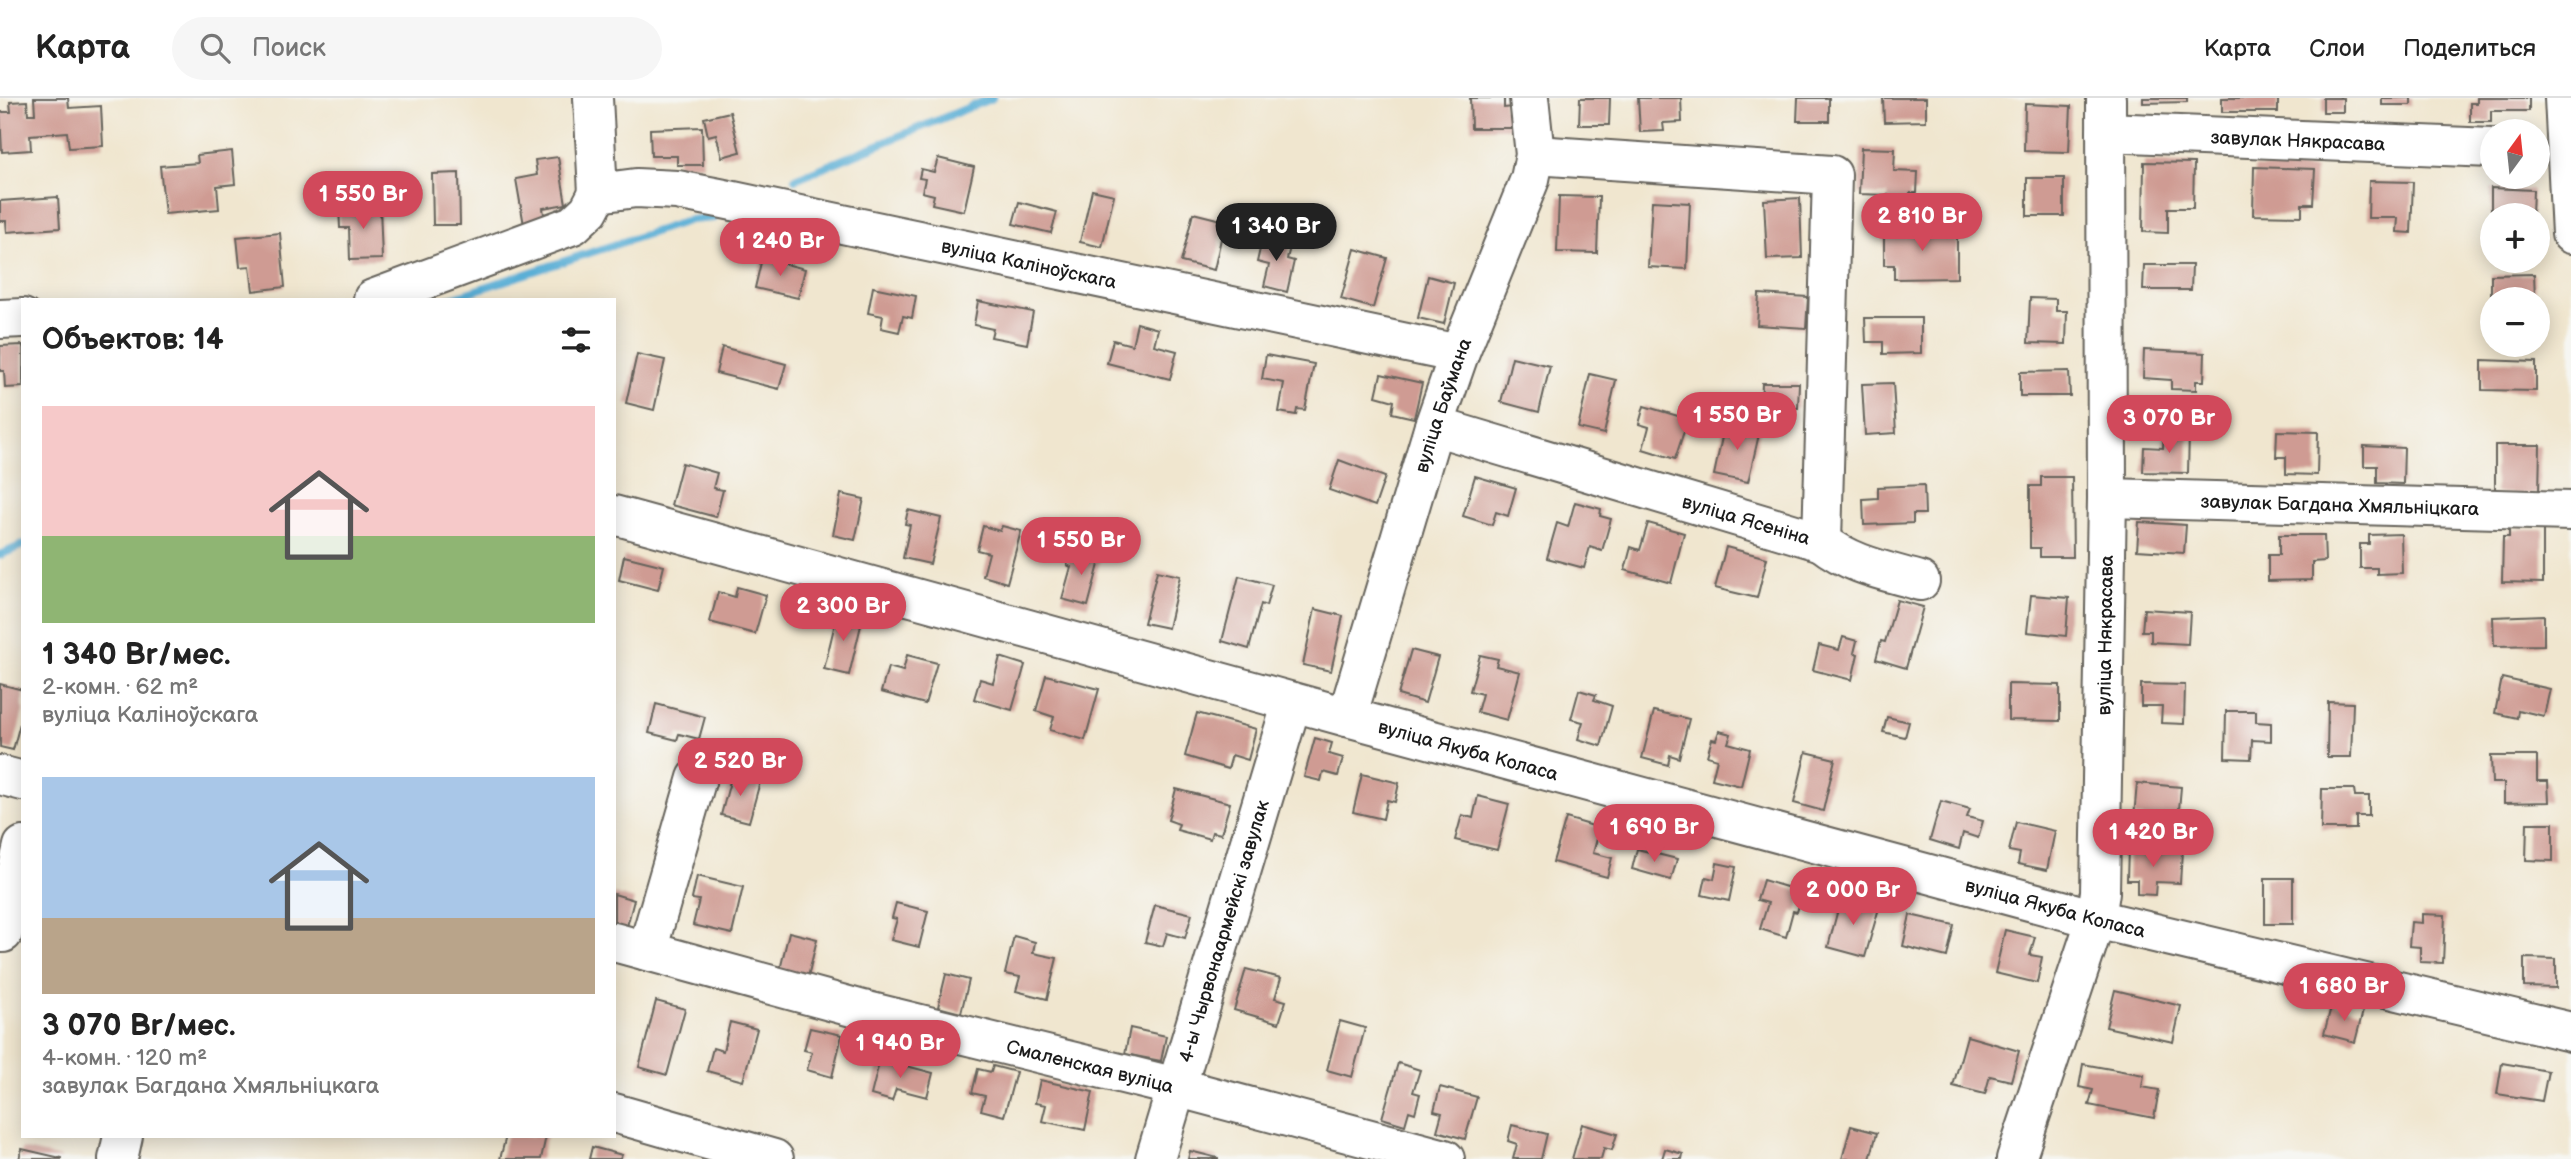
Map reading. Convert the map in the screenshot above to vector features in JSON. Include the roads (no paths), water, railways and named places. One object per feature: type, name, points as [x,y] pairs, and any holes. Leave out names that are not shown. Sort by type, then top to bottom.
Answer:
[{"type":"street","points":[[376,298],[573,225],[589,210],[598,193],[593,98]]},
{"type":"street","name":"вуліца Баўмана","points":[[1347,718],[1434,426],[1459,354],[1530,178],[1535,155],[1529,98]]},
{"type":"street","points":[[2564,98],[2552,150],[2571,234]]},
{"type":"street","name":"завулак Някрасава","points":[[2106,115],[2480,147]]},
{"type":"street","name":"вуліца Някрасава","points":[[2016,1159],[2096,919],[2099,892],[2104,770],[2107,498],[2106,115]]},
{"type":"street","name":"вуліца Ясеніна","points":[[1434,426],[1822,542],[1832,175],[1535,155]]},
{"type":"street","name":"вуліца Каліноўскага","points":[[598,193],[636,188],[677,190],[1459,354]]},
{"type":"street","points":[[0,318],[21,318]]},
{"type":"street","name":"завулак Багдана Хмяльніцкага","points":[[2107,498],[2571,511]]},
{"type":"street","name":"вуліца Якуба Коласа","points":[[616,517],[1347,718],[2096,919],[2571,1032]]},
{"type":"street","points":[[1822,542],[1837,554],[1852,561],[1920,581]]},
{"type":"street","name":"4-ы Чырвонаармейскі завулак","points":[[1155,1159],[1292,702]]},
{"type":"street","points":[[0,775],[21,780]]},
{"type":"street","points":[[630,946],[696,778]]},
{"type":"street","points":[[0,933],[3,933],[21,855]]},
{"type":"street","name":"Смаленская вуліца","points":[[630,946],[863,1010],[1175,1087],[1445,1159]]},
{"type":"street","points":[[616,1114],[774,1159]]},
{"type":"street","points":[[118,1159],[123,1138]]},
{"type":"waterway","points":[[795,179],[992,98]]},
{"type":"waterway","points":[[452,298],[690,220],[714,218]]},
{"type":"waterway","points":[[0,555],[21,546]]}]
